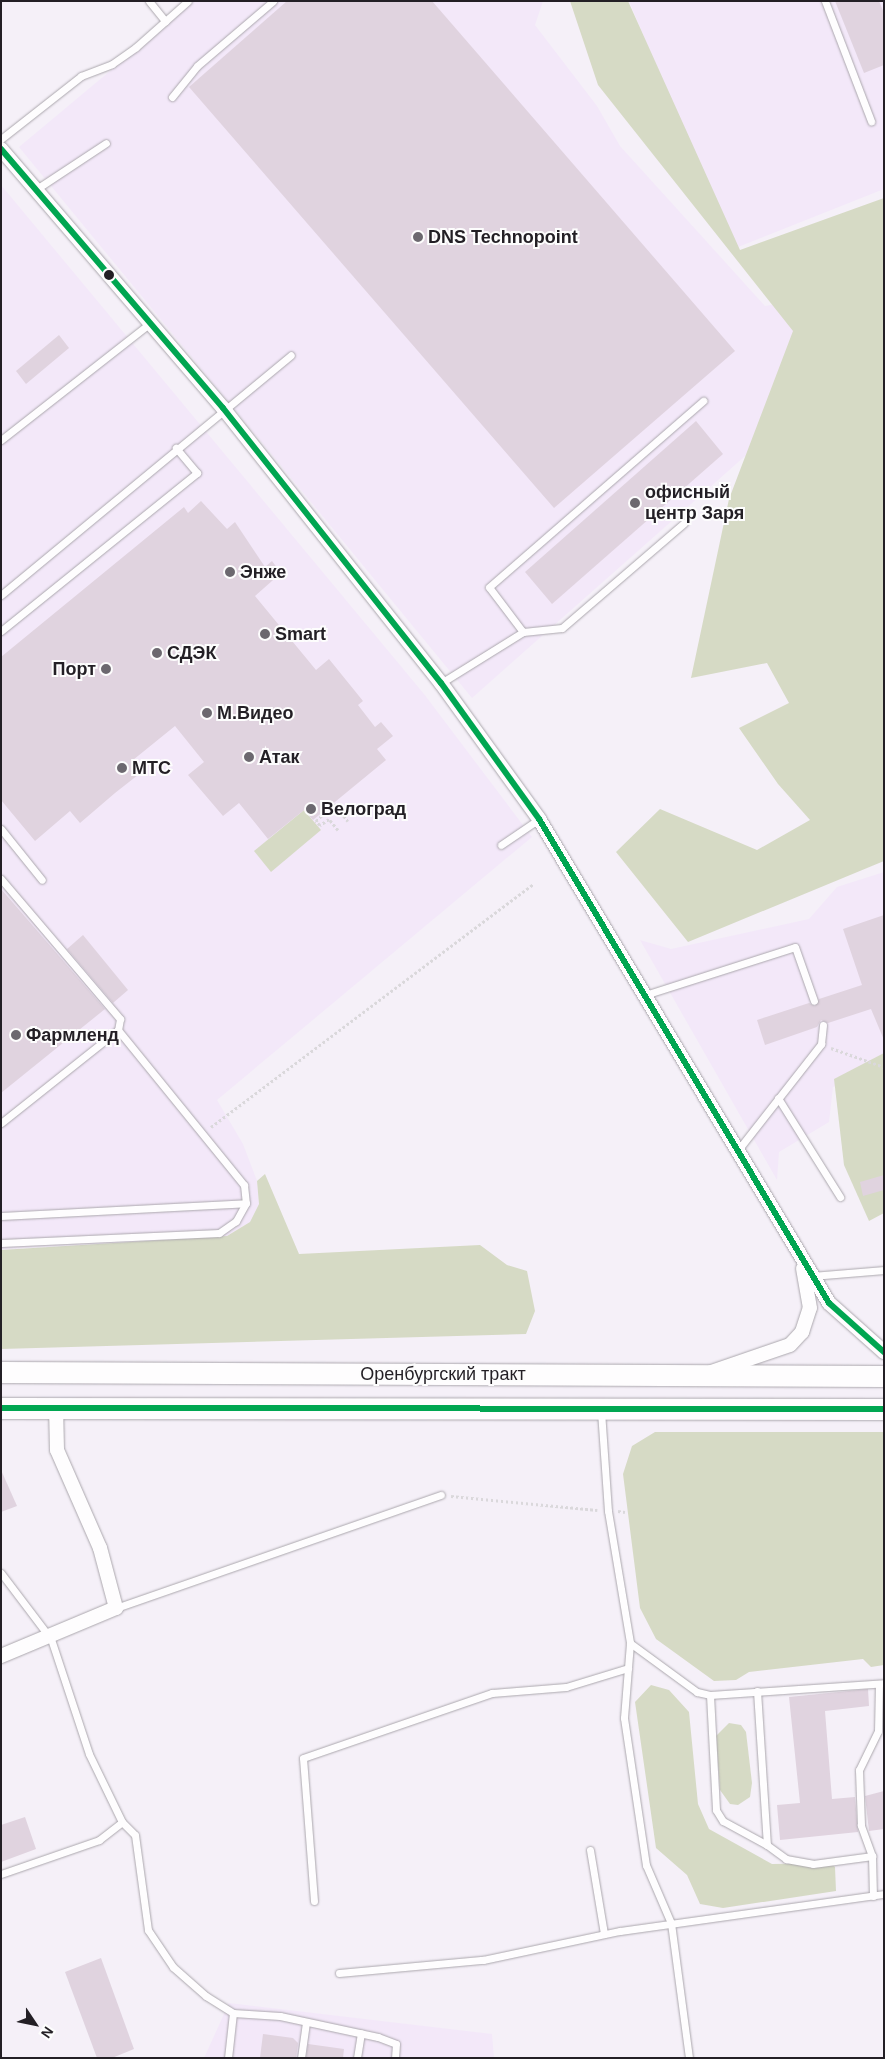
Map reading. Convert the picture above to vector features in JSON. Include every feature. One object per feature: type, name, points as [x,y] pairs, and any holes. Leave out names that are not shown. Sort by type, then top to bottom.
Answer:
[{"type":"main road","name":"Оренбургский тракт","points":[[1,1372],[884,1376]]},
{"type":"main road","name":"Оренбургский тракт","points":[[1,1408],[884,1409]]},
{"type":"street","points":[[1,149],[149,324],[223,408],[441,683],[539,819],[648,994],[736,1153],[811,1276],[829,1303],[884,1352]]},
{"type":"street","points":[[701,1375],[790,1345],[802,1332],[810,1308],[800,1259]]},
{"type":"street","points":[[1,1656],[51,1639],[116,1608],[100,1548],[57,1450],[56,1407]]},
{"type":"lane","points":[[149,1],[165,21]]},
{"type":"lane","points":[[1,139],[81,76],[112,64],[188,1]]},
{"type":"lane","points":[[172,97],[197,66],[273,1]]},
{"type":"lane","points":[[825,1],[872,121]]},
{"type":"lane","points":[[35,190],[106,143]]},
{"type":"lane","points":[[1,440],[149,324]]},
{"type":"lane","points":[[1,595],[223,408],[291,354]]},
{"type":"lane","points":[[523,632],[489,587],[703,401]]},
{"type":"lane","points":[[1,631],[197,472],[176,448]]},
{"type":"lane","points":[[441,683],[523,632],[562,628],[684,523]]},
{"type":"lane","points":[[501,845],[539,819]]},
{"type":"lane","points":[[1,830],[42,880]]},
{"type":"lane","points":[[1,879],[120,1019],[118,1030],[1,1122]]},
{"type":"lane","points":[[648,994],[795,946],[814,1001]]},
{"type":"lane","points":[[736,1153],[821,1044],[823,1025]]},
{"type":"lane","points":[[1,1242],[219,1233],[236,1222],[246,1203],[244,1185],[118,1030]]},
{"type":"lane","points":[[778,1098],[840,1197]]},
{"type":"lane","points":[[1,1216],[246,1203]]},
{"type":"lane","points":[[811,1276],[884,1270]]},
{"type":"lane","points":[[601,1410],[608,1511],[630,1643],[624,1718],[646,1865],[671,1923],[688,2058]]},
{"type":"lane","points":[[116,1608],[441,1495]]},
{"type":"lane","points":[[1,1573],[51,1639],[89,1754],[122,1822],[135,1835],[148,1930],[173,1967],[233,2013],[306,2022],[361,2033],[396,2044],[395,2058]]},
{"type":"lane","points":[[630,1643],[710,1695],[881,1684],[878,1731],[859,1770],[861,1825],[872,1856],[873,1896]]},
{"type":"lane","points":[[314,1901],[303,1758],[492,1693],[566,1687],[628,1668]]},
{"type":"lane","points":[[757,1691],[767,1845]]},
{"type":"lane","points":[[710,1695],[716,1810],[723,1821],[767,1845],[786,1860],[813,1864],[872,1856]]},
{"type":"lane","points":[[1,1874],[99,1840],[122,1822]]},
{"type":"lane","points":[[590,1850],[604,1934]]},
{"type":"lane","points":[[339,1973],[483,1960],[604,1934],[884,1894]]},
{"type":"lane","points":[[228,2058],[233,2013]]},
{"type":"lane","points":[[301,2058],[306,2022]]},
{"type":"lane","points":[[357,2058],[361,2033]]},
{"type":"path","points":[[338,830],[328,819],[320,825],[316,821],[334,804],[348,821]]},
{"type":"path","points":[[222,1120],[534,884]]},
{"type":"path","points":[[821,1044],[884,1067]]},
{"type":"path","points":[[441,1495],[585,1510]]},
{"type":"shaded area","points":[[194,1],[543,1],[535,25],[597,106],[620,146],[765,306],[787,302],[840,372],[472,698],[19,147]]},
{"type":"shaded area","points":[[629,1],[884,1],[884,189],[733,249]]},
{"type":"shaded area","points":[[1,185],[424,694],[532,837],[217,1100],[243,1144],[257,1181],[259,1204],[250,1222],[227,1236],[1,1249]]},
{"type":"shaded area","points":[[884,872],[884,1067],[833,1087],[829,1122],[779,1152],[777,1180],[640,940],[671,949],[809,919],[837,887]]},
{"type":"shaded area","points":[[229,2003],[492,2034],[494,2058],[204,2058]]},
{"type":"green space","points":[[570,1],[628,1],[740,250],[884,198],[884,861],[688,942],[616,852],[660,809],[757,850],[810,820],[778,784],[739,728],[789,703],[767,663],[691,678],[729,499],[793,331],[598,85]]},
{"type":"green space","points":[[304,810],[321,830],[271,872],[254,851]]},
{"type":"green space","points":[[884,1053],[884,1213],[869,1221],[844,1165],[834,1079]]},
{"type":"green space","points":[[265,1174],[299,1254],[480,1245],[507,1265],[527,1271],[535,1311],[526,1334],[1,1349],[1,1250],[227,1236],[250,1222],[259,1204],[257,1181]]},
{"type":"green space","points":[[655,1432],[884,1432],[884,1665],[871,1667],[863,1659],[749,1672],[736,1680],[714,1681],[656,1639],[640,1608],[623,1474],[632,1446]]},
{"type":"green space","points":[[651,1685],[669,1690],[689,1712],[698,1804],[709,1829],[772,1864],[831,1863],[835,1867],[836,1891],[723,1908],[700,1904],[687,1875],[656,1848],[635,1702]]},
{"type":"green space","points":[[729,1723],[741,1725],[746,1732],[752,1783],[750,1797],[738,1805],[730,1804],[720,1790],[716,1736]]},
{"type":"building","points":[[287,1],[432,1],[735,351],[554,508],[189,87]]},
{"type":"building","points":[[835,1],[879,1],[884,13],[884,65],[864,73]]},
{"type":"building","points":[[59,335],[69,348],[26,384],[16,371]]},
{"type":"building","name":"офисный центр Заря","points":[[696,421],[723,454],[552,604],[525,572]]},
{"type":"building","name":"Порт","points":[[201,501],[227,529],[235,522],[265,567],[272,561],[281,573],[255,596],[316,670],[329,659],[363,701],[358,705],[375,727],[381,722],[393,736],[377,749],[386,760],[313,820],[304,810],[268,839],[239,803],[223,816],[188,775],[204,762],[175,726],[133,760],[143,771],[80,823],[70,811],[35,841],[1,800],[1,657],[184,507],[188,513]]},
{"type":"building","points":[[1,889],[105,1009],[1,1093]]},
{"type":"building","points":[[884,915],[884,1040],[871,1009],[828,1023],[821,1020],[817,1027],[765,1045],[757,1020],[809,1003],[815,1006],[819,999],[862,985],[843,929]]},
{"type":"building","points":[[83,935],[128,990],[113,1003],[67,949]]},
{"type":"building","points":[[884,1175],[884,1190],[863,1196],[860,1182]]},
{"type":"building","points":[[1,1470],[17,1506],[1,1512]]},
{"type":"building","points":[[868,1689],[869,1706],[825,1711],[832,1799],[855,1797],[858,1832],[780,1840],[777,1805],[800,1803],[789,1697]]},
{"type":"building","points":[[884,1791],[884,1829],[869,1831],[865,1796]]},
{"type":"building","points":[[25,1817],[36,1849],[1,1862],[1,1825]]},
{"type":"building","points":[[101,1958],[134,2049],[112,2058],[97,2058],[65,1972]]},
{"type":"building","points":[[263,2034],[293,2038],[298,2043],[296,2058],[260,2058]]},
{"type":"building","points":[[308,2044],[344,2049],[343,2058],[306,2058]]},
{"type":"transit line","points":[[1,149],[223,408],[441,683],[539,819],[829,1303],[884,1352]]},
{"type":"transit line","points":[[1,1408],[884,1409]]},
{"type":"place","name":"DNS Technopoint","points":[[418,237]]},
{"type":"place","name":"офисный центр Заря","points":[[635,503]]},
{"type":"place","name":"Энже","points":[[230,572]]},
{"type":"place","name":"Smart","points":[[265,634]]},
{"type":"place","name":"СДЭК","points":[[157,653]]},
{"type":"place","name":"Порт","points":[[106,669]]},
{"type":"place","name":"М.Видео","points":[[207,713]]},
{"type":"place","name":"Атак","points":[[249,757]]},
{"type":"place","name":"МТС","points":[[122,768]]},
{"type":"place","name":"Велоград","points":[[311,809]]},
{"type":"place","name":"Фармленд","points":[[16,1035]]}]
